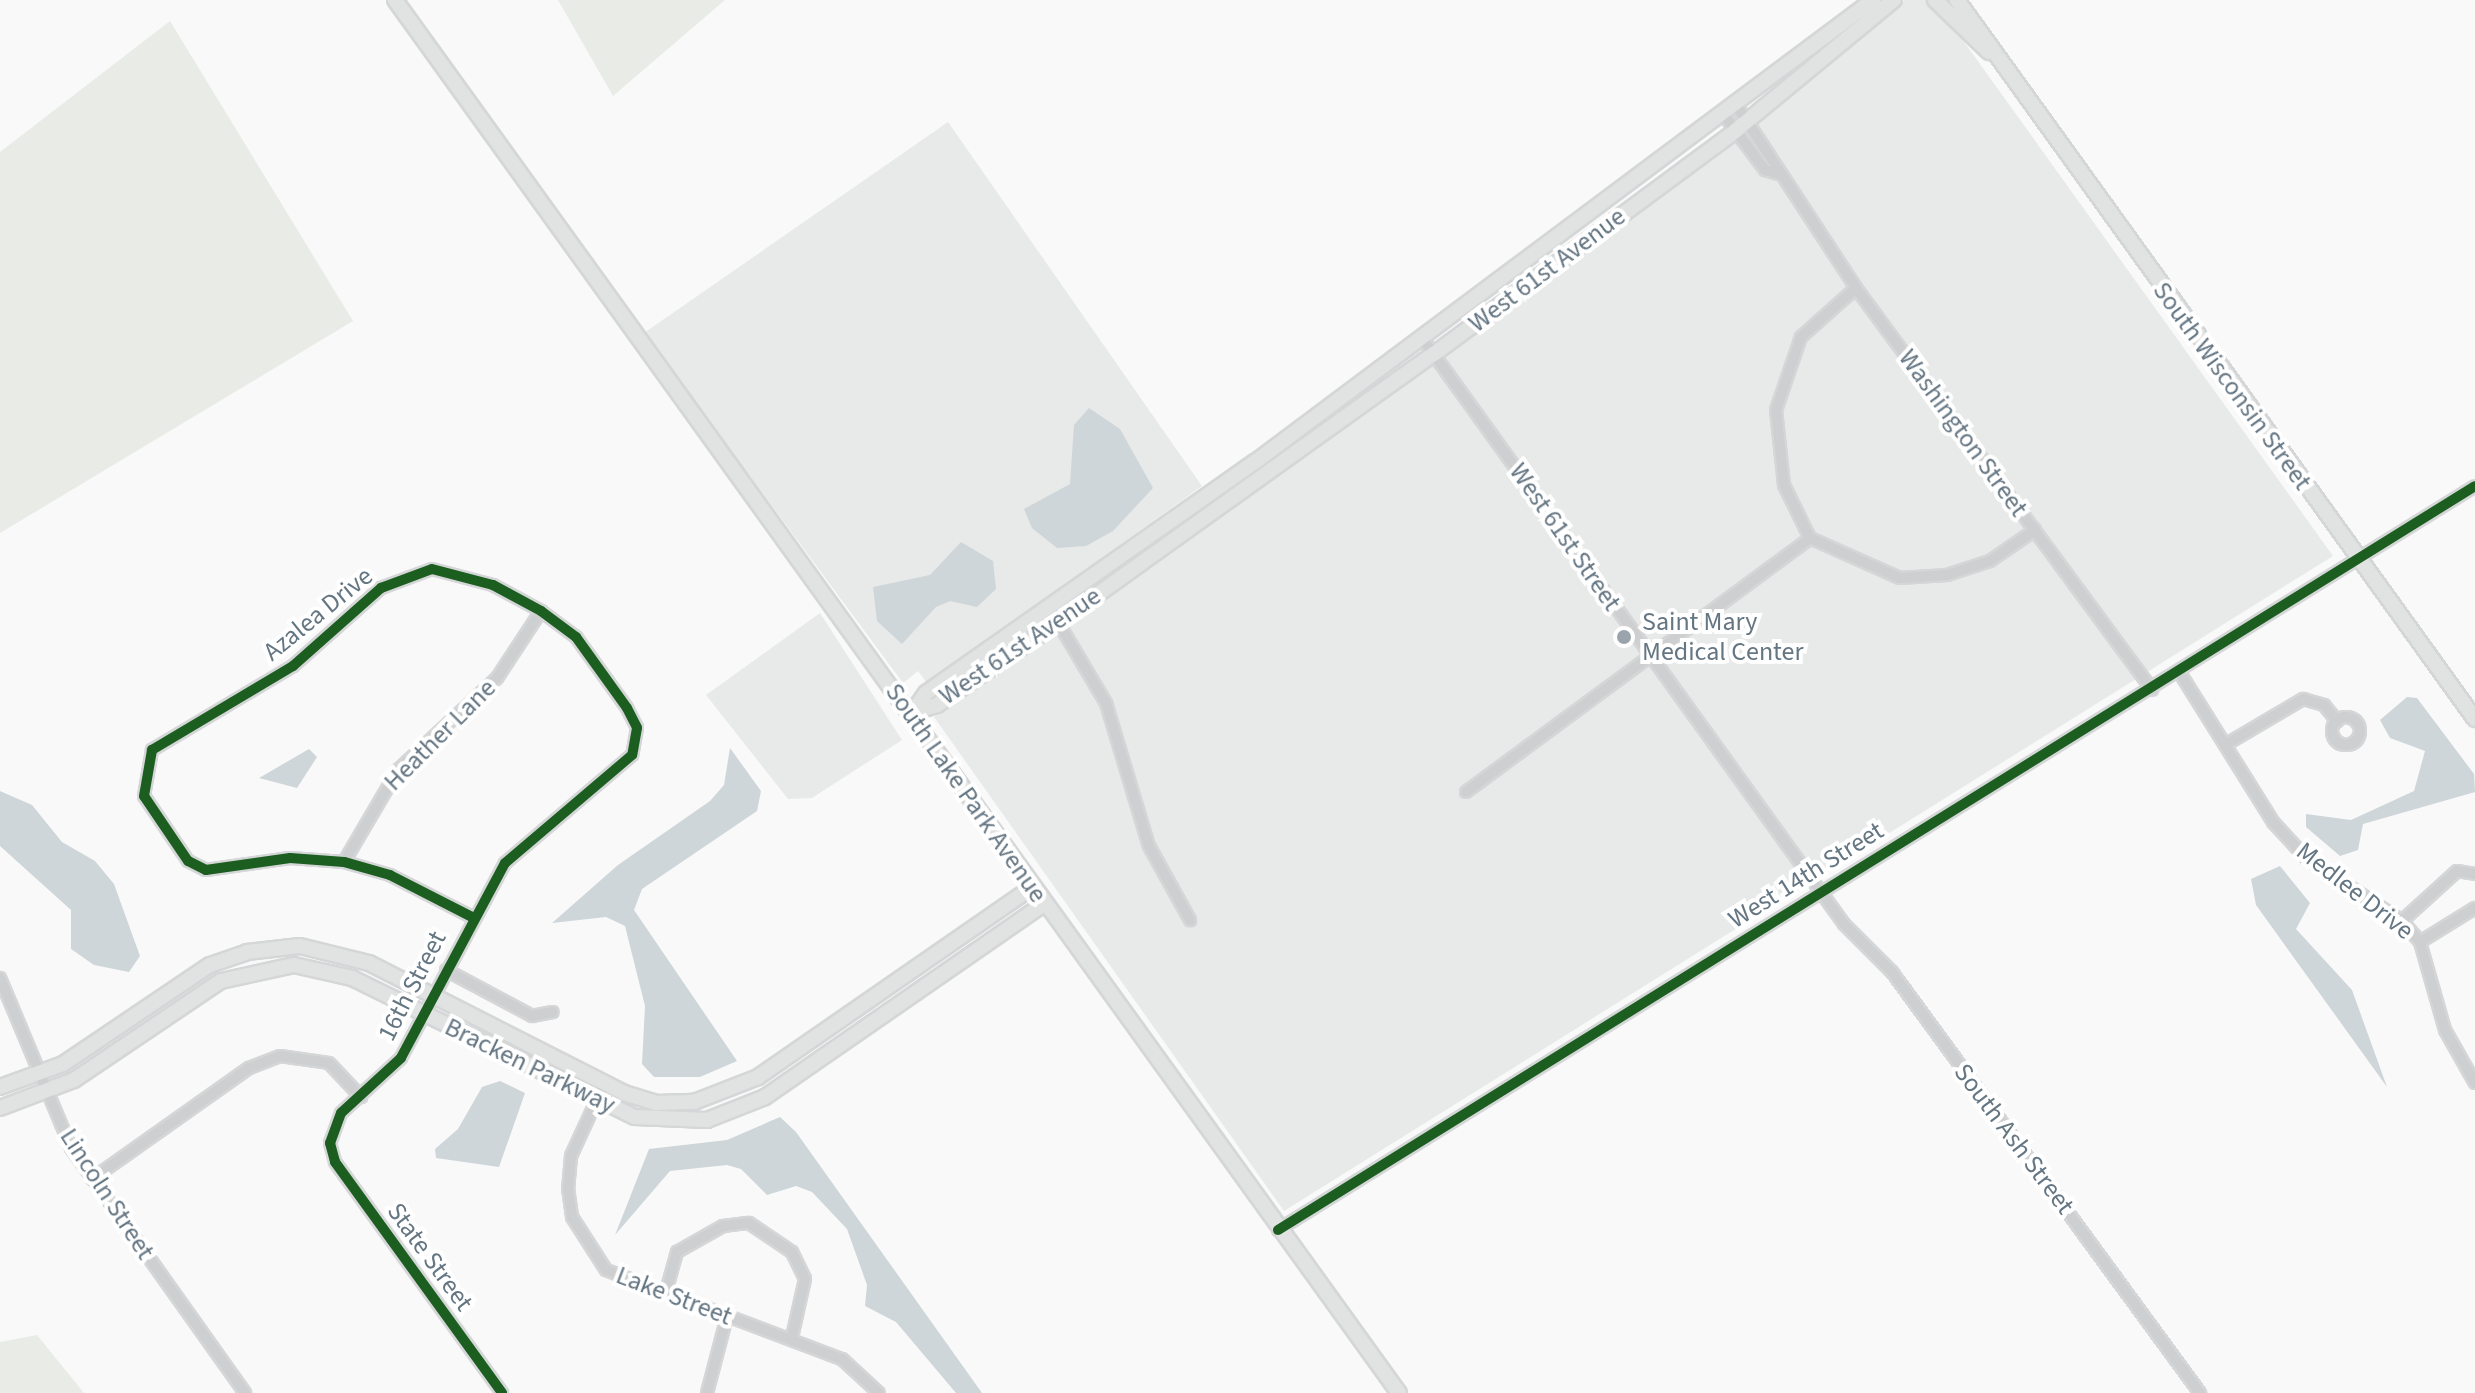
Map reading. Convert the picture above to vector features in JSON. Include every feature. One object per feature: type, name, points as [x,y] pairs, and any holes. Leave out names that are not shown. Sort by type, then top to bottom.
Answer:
[{"type":"main road","name":"South Lake Park Avenue","points":[[395,0],[532,194],[911,713],[1278,1230],[1399,1393]]},
{"type":"main road","name":"West 61st Avenue","points":[[911,713],[926,693],[1422,338],[1731,110],[1873,0]]},
{"type":"main road","name":"West 61st Avenue","points":[[911,713],[937,705],[1059,622],[1434,354],[1748,121],[1894,0]]},
{"type":"main road","name":"South Wisconsin Street","points":[[1935,0],[1989,52]]},
{"type":"main road","name":"South Wisconsin Street","points":[[1957,0],[1989,52],[2475,719]]},
{"type":"main road","name":"Bracken Parkway","points":[[0,1087],[40,1074],[198,971],[261,949],[341,953],[605,1082],[656,1103],[731,1094],[1032,887]]},
{"type":"main road","name":"Bracken Parkway","points":[[0,1108],[48,1092],[212,986],[262,968],[341,973],[596,1101],[665,1122],[727,1115],[1044,904]]},
{"type":"street","name":"Washington Street","points":[[1731,110],[1748,121],[1778,161],[1778,174],[1856,288],[2152,690]]},
{"type":"street","name":"Washington Street","points":[[1731,110],[1735,131],[1765,170],[1778,174]]},
{"type":"street","points":[[1856,288],[1801,337],[1776,410],[1784,485],[1810,538],[1900,578],[1947,575],[1990,561],[2035,530]]},
{"type":"street","name":"West 61st Street","points":[[1422,338],[1649,658],[1821,891]]},
{"type":"street","name":"West 14th Street","points":[[1278,1230],[1821,891],[2180,673],[2475,486]]},
{"type":"street","points":[[1466,792],[1810,538]]},
{"type":"street","name":"Azalea Drive","points":[[344,862],[290,858],[206,870],[188,861],[144,796],[152,750],[293,666],[381,588],[432,569],[493,585],[541,611]]},
{"type":"street","points":[[1048,605],[1106,703],[1149,846],[1190,920]]},
{"type":"street","name":"16th Street","points":[[330,1143],[341,1113],[396,1064],[472,917],[505,863],[620,771],[636,748],[637,728],[627,708],[576,637],[541,611]]},
{"type":"street","name":"Heather Lane","points":[[344,862],[398,770],[497,678],[541,611]]},
{"type":"street","name":"Medlee Drive","points":[[2180,673],[2273,822],[2307,859],[2402,921],[2420,942],[2445,1030],[2475,1083]]},
{"type":"street","points":[[2225,745],[2303,699],[2324,705],[2337,721]]},
{"type":"street","points":[[344,862],[390,875],[472,917]]},
{"type":"street","points":[[2402,921],[2457,871],[2475,874]]},
{"type":"street","name":"South Ash Street","points":[[1821,891],[1892,972],[2200,1393]]},
{"type":"street","points":[[2420,942],[2475,908]]},
{"type":"street","points":[[446,970],[532,1016],[553,1012]]},
{"type":"street","name":"Lincoln Street","points":[[0,978],[48,1092],[92,1179],[245,1393]]},
{"type":"street","points":[[891,985],[902,1001]]},
{"type":"street","points":[[92,1179],[249,1068],[280,1056],[329,1063],[361,1097]]},
{"type":"street","name":"Lake Street","points":[[605,1082],[571,1156],[572,1217],[606,1270],[665,1295],[792,1337],[842,1359],[879,1393]]},
{"type":"street","name":"State Street","points":[[330,1143],[335,1162],[502,1393]]},
{"type":"street","points":[[665,1295],[677,1252],[723,1226],[749,1223],[792,1252],[805,1279],[792,1337]]},
{"type":"street","points":[[707,1393],[727,1317]]},
{"type":"shaded area","points":[[558,0],[725,0],[613,96]]},
{"type":"shaded area","name":"Saint Mary Medical Center","points":[[1905,0],[1934,0],[2333,556],[1284,1211],[934,717]]},
{"type":"shaded area","points":[[170,21],[353,321],[0,533],[0,152]]},
{"type":"shaded area","points":[[948,122],[1202,486],[927,683],[918,671],[903,683],[644,333]]},
{"type":"shaded area","points":[[1089,408],[1120,429],[1153,488],[1113,531],[1086,546],[1057,548],[1032,528],[1024,509],[1070,484],[1074,425]]},
{"type":"shaded area","points":[[961,542],[993,561],[996,589],[977,607],[950,601],[936,607],[902,644],[877,621],[873,587],[930,575]]},
{"type":"shaded area","points":[[820,613],[902,740],[812,798],[788,799],[706,695]]},
{"type":"shaded area","points":[[2407,697],[2417,698],[2474,774],[2475,792],[2363,824],[2358,850],[2340,856],[2306,827],[2306,814],[2351,820],[2414,791],[2425,751],[2390,738],[2380,720]]},
{"type":"shaded area","points":[[730,748],[761,791],[757,811],[642,889],[634,910],[737,1061],[700,1077],[654,1077],[642,1064],[645,1006],[625,926],[606,917],[552,923],[618,865],[710,801],[724,785]]},
{"type":"shaded area","points":[[309,749],[317,757],[297,788],[259,778]]},
{"type":"shaded area","points":[[0,791],[32,805],[62,842],[95,861],[114,884],[140,956],[129,972],[94,965],[71,949],[71,910],[0,846]]},
{"type":"shaded area","points":[[2280,866],[2310,903],[2296,929],[2352,990],[2387,1087],[2256,905],[2251,879]]},
{"type":"shaded area","points":[[500,1081],[525,1093],[499,1167],[436,1158],[435,1149],[458,1129],[482,1087]]},
{"type":"shaded area","points":[[780,1117],[796,1132],[982,1393],[956,1393],[896,1322],[865,1306],[867,1285],[847,1229],[812,1192],[796,1186],[767,1195],[741,1169],[727,1165],[670,1171],[615,1235],[649,1149],[727,1140]]},
{"type":"shaded area","points":[[37,1335],[84,1393],[0,1393],[0,1342]]},
{"type":"cycle path","points":[[1278,1230],[2475,486]]},
{"type":"cycle path","points":[[472,917],[390,875],[344,862],[290,858],[206,870],[188,861],[144,796],[152,750],[293,666],[381,588],[432,569],[493,585],[541,611],[576,637],[627,708],[637,728],[632,755],[505,863],[401,1058],[341,1113],[330,1143],[335,1162],[502,1393]]},
{"type":"place","name":"Saint Mary Medical Center","points":[[1624,637]]}]
